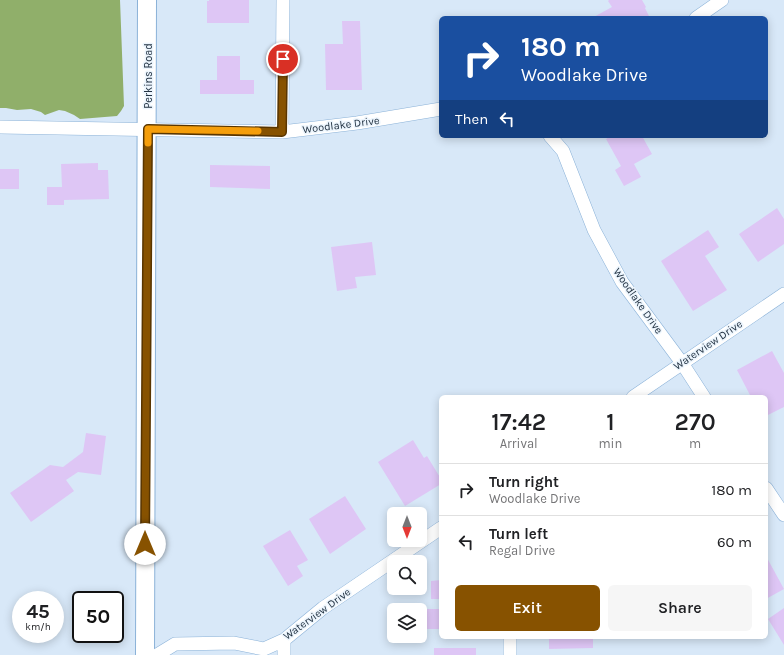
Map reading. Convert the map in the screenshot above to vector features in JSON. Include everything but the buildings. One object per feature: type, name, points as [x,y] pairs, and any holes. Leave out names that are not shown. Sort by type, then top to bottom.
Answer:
[{"type":"main road","name":"Perkins Road","points":[[145,655],[148,0]]},
{"type":"street","points":[[282,132],[283,0]]},
{"type":"street","points":[[699,16],[722,0]]},
{"type":"street","name":"Woodlake Drive","points":[[0,127],[282,132],[357,124],[439,109]]},
{"type":"street","name":"Woodlake Drive","points":[[557,139],[594,230],[622,282],[682,363],[703,395]]},
{"type":"street","name":"Waterview Drive","points":[[636,395],[784,294]]},
{"type":"street","points":[[768,491],[784,515]]},
{"type":"street","name":"Waterview Drive","points":[[157,655],[175,644],[234,643],[261,652],[284,640],[322,608],[439,529]]},
{"type":"street","points":[[510,639],[510,655]]},
{"type":"street","points":[[284,640],[284,655]]},
{"type":"green space","points":[[0,0],[120,0],[124,106],[117,116],[80,119],[65,111],[59,110],[45,115],[31,109],[17,110],[0,108]]},
{"type":"slow traffic","points":[[148,143],[148,129],[258,131]]},
{"type":"route","points":[[145,544],[148,129],[282,132],[283,59]]}]
